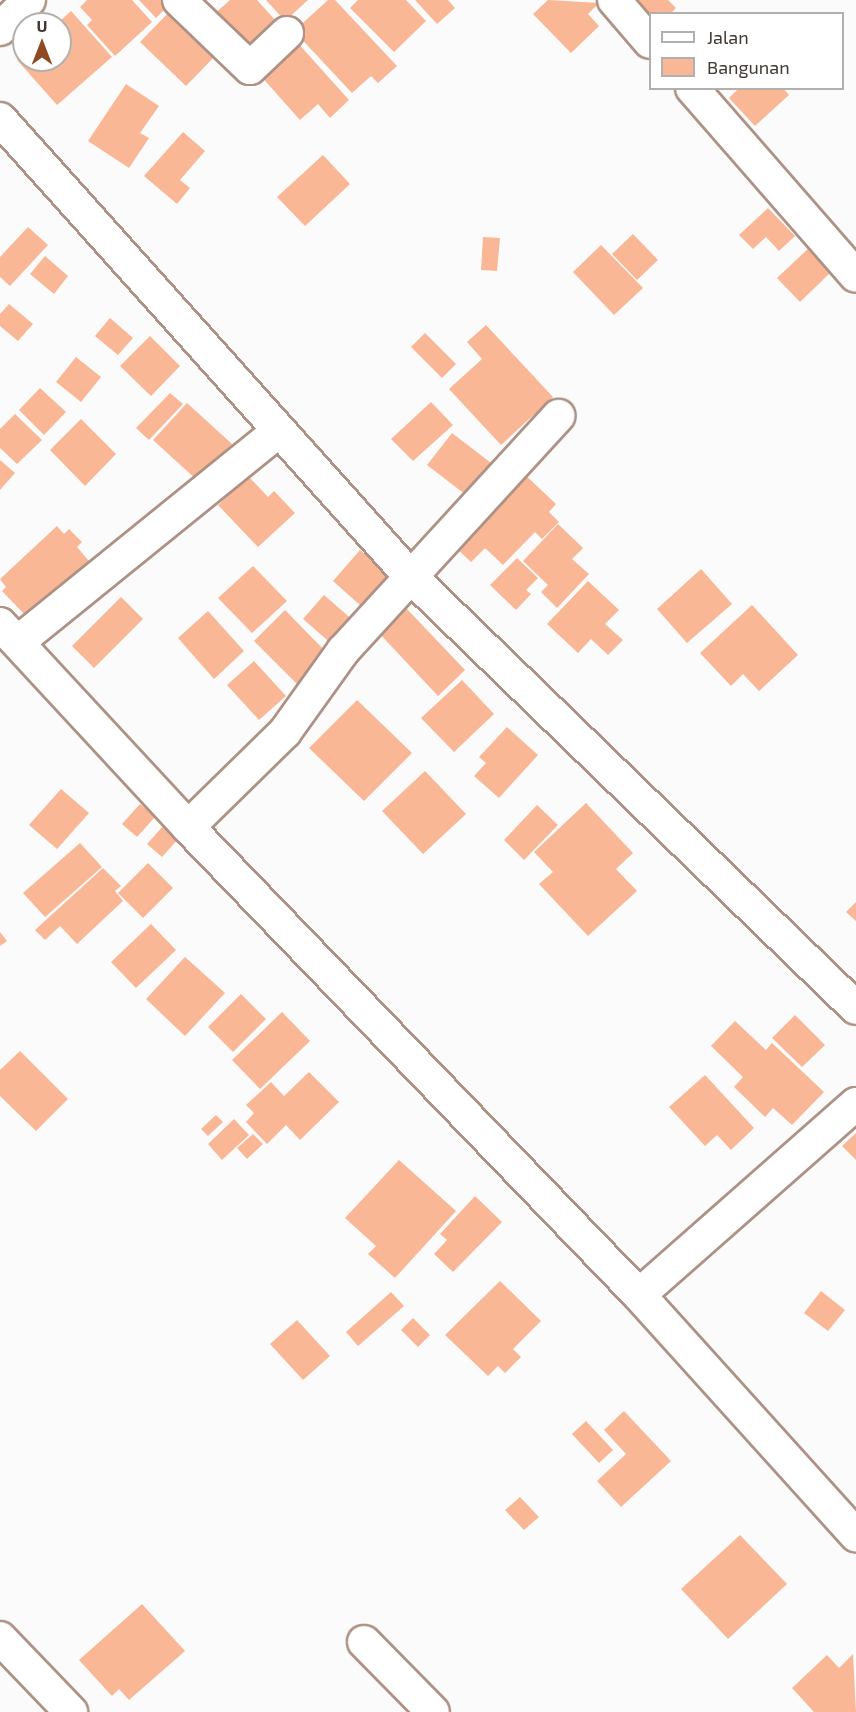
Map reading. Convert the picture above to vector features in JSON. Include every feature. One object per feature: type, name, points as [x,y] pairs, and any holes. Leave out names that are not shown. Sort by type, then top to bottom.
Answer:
[{"type":"street","points":[[0,29],[29,0]]},
{"type":"street","points":[[179,0],[250,68],[287,33]]},
{"type":"street","points":[[614,0],[649,40]]},
{"type":"street","points":[[694,90],[856,276]]},
{"type":"street","points":[[0,120],[409,575],[856,1008]]},
{"type":"street","points":[[188,827],[256,764],[298,717],[343,651],[368,627],[409,575],[558,416]]},
{"type":"street","points":[[279,431],[9,633],[188,827],[639,1295],[856,1535]]},
{"type":"street","points":[[639,1295],[856,1104]]},
{"type":"street","points":[[0,1638],[71,1712]]},
{"type":"street","points":[[364,1642],[433,1712]]},
{"type":"building","points":[[87,0],[132,0],[152,22],[115,56],[87,25],[92,20],[80,7]]},
{"type":"building","points":[[139,0],[166,0],[170,4],[156,18]]},
{"type":"building","points":[[230,0],[257,0],[277,22],[244,51],[212,16]]},
{"type":"building","points":[[266,0],[308,0],[285,21]]},
{"type":"building","points":[[328,0],[335,0],[397,66],[378,83],[371,76],[352,93],[294,31]]},
{"type":"building","points":[[358,0],[406,0],[426,21],[394,52],[350,8]]},
{"type":"building","points":[[415,0],[448,0],[455,8],[437,24]]},
{"type":"building","points":[[548,0],[599,3],[588,14],[599,26],[571,53],[533,14]]},
{"type":"building","points":[[634,0],[668,0],[676,8],[672,12],[649,12],[649,16]]},
{"type":"building","points":[[172,9],[218,53],[186,86],[140,42]]},
{"type":"building","points":[[72,12],[112,57],[57,105],[28,72],[72,72]]},
{"type":"building","points":[[296,41],[349,100],[330,118],[318,104],[300,120],[259,74]]},
{"type":"building","points":[[126,84],[159,106],[140,133],[149,138],[129,168],[88,141]]},
{"type":"building","points":[[737,90],[785,90],[789,95],[755,126],[729,98]]},
{"type":"building","points":[[183,132],[205,151],[180,180],[190,188],[177,204],[144,176]]},
{"type":"building","points":[[323,155],[350,184],[305,226],[277,197]]},
{"type":"building","points":[[768,208],[795,236],[779,251],[766,237],[753,249],[739,235]]},
{"type":"building","points":[[28,227],[48,245],[10,286],[0,277],[0,257]]},
{"type":"building","points":[[633,234],[658,260],[637,280],[612,254]]},
{"type":"building","points":[[483,237],[500,238],[497,271],[481,270]]},
{"type":"building","points":[[601,245],[643,288],[614,315],[573,272]]},
{"type":"building","points":[[811,246],[833,270],[800,302],[777,278]]},
{"type":"building","points":[[45,256],[68,276],[54,294],[30,274]]},
{"type":"building","points":[[9,304],[33,324],[18,341],[0,326],[0,314]]},
{"type":"building","points":[[110,318],[133,338],[118,355],[95,336]]},
{"type":"building","points":[[486,325],[553,397],[501,445],[449,389],[482,359],[467,342]]},
{"type":"building","points":[[425,333],[456,364],[442,378],[411,347]]},
{"type":"building","points":[[150,336],[180,366],[151,396],[120,366]]},
{"type":"building","points":[[76,357],[101,377],[81,402],[56,382]]},
{"type":"building","points":[[40,388],[66,412],[44,435],[19,410]]},
{"type":"building","points":[[170,393],[183,404],[149,440],[136,428]]},
{"type":"building","points":[[431,402],[453,425],[413,461],[391,439]]},
{"type":"building","points":[[187,403],[232,444],[198,481],[153,440]]},
{"type":"building","points":[[15,414],[42,440],[17,464],[0,448],[0,429]]},
{"type":"building","points":[[81,419],[116,454],[85,486],[50,450]]},
{"type":"building","points":[[452,433],[491,463],[466,495],[427,465]]},
{"type":"building","points":[[0,460],[15,473],[0,490]]},
{"type":"building","points":[[522,472],[556,504],[549,512],[559,522],[542,539],[535,532],[503,565],[485,548],[471,562],[453,545]]},
{"type":"building","points":[[249,477],[268,497],[274,491],[295,513],[258,547],[218,505]]},
{"type":"building","points":[[558,524],[583,548],[572,559],[589,574],[557,608],[541,592],[548,585],[523,561]]},
{"type":"building","points":[[57,526],[64,534],[69,529],[82,542],[77,547],[89,561],[29,619],[2,591],[6,587],[0,579]]},
{"type":"building","points":[[360,550],[397,582],[370,614],[333,581]]},
{"type":"building","points":[[517,558],[538,578],[526,590],[531,594],[516,610],[490,585]]},
{"type":"building","points":[[253,566],[287,601],[252,633],[218,598]]},
{"type":"building","points":[[701,569],[732,604],[687,643],[657,609]]},
{"type":"building","points":[[588,581],[619,610],[605,624],[623,640],[608,655],[591,639],[578,653],[547,624]]},
{"type":"building","points":[[324,595],[355,622],[334,646],[303,619]]},
{"type":"building","points":[[121,597],[143,619],[94,668],[72,646]]},
{"type":"building","points":[[752,605],[798,655],[759,691],[743,674],[731,686],[700,653]]},
{"type":"building","points":[[406,608],[465,670],[438,696],[379,633]]},
{"type":"building","points":[[285,610],[328,654],[297,684],[254,641]]},
{"type":"building","points":[[208,611],[244,651],[214,679],[178,638]]},
{"type":"building","points":[[254,661],[286,696],[259,720],[227,685]]},
{"type":"building","points":[[462,680],[494,714],[454,752],[421,718]]},
{"type":"building","points":[[357,700],[412,753],[364,801],[309,748]]},
{"type":"building","points":[[507,727],[538,755],[499,798],[474,776],[486,763],[479,757]]},
{"type":"building","points":[[425,771],[466,814],[423,854],[382,811]]},
{"type":"building","points":[[61,789],[89,813],[57,849],[29,825]]},
{"type":"building","points":[[586,803],[633,853],[616,869],[637,891],[588,936],[539,884],[553,872],[534,852]]},
{"type":"building","points":[[140,804],[155,817],[137,837],[122,824]]},
{"type":"building","points":[[537,805],[558,825],[524,860],[504,840]]},
{"type":"building","points":[[165,824],[180,837],[162,857],[147,844]]},
{"type":"building","points":[[80,843],[102,867],[45,917],[23,893]]},
{"type":"building","points":[[148,863],[173,888],[143,918],[118,893]]},
{"type":"building","points":[[103,868],[121,886],[115,891],[123,901],[77,944],[60,926],[45,940],[35,930]]},
{"type":"building","points":[[856,902],[856,921],[846,912]]},
{"type":"building","points":[[151,924],[176,950],[136,988],[111,962]]},
{"type":"building","points":[[0,932],[7,941],[0,946]]},
{"type":"building","points":[[185,957],[225,993],[185,1036],[146,999]]},
{"type":"building","points":[[241,994],[266,1019],[233,1052],[208,1027]]},
{"type":"building","points":[[282,1012],[310,1041],[260,1089],[232,1060]]},
{"type":"building","points":[[795,1015],[825,1045],[802,1067],[772,1038]]},
{"type":"building","points":[[735,1021],[766,1050],[772,1043],[824,1092],[792,1125],[773,1108],[765,1117],[734,1087],[743,1077],[711,1046]]},
{"type":"building","points":[[20,1051],[68,1099],[36,1131],[0,1096],[0,1070]]},
{"type":"building","points":[[309,1072],[339,1102],[300,1140],[286,1125],[267,1144],[246,1122],[254,1113],[246,1105],[271,1082],[284,1096]]},
{"type":"building","points":[[705,1075],[754,1128],[731,1150],[717,1135],[705,1146],[669,1107]]},
{"type":"building","points":[[216,1115],[223,1122],[208,1136],[201,1129]]},
{"type":"building","points":[[234,1119],[249,1135],[222,1160],[208,1144]]},
{"type":"building","points":[[856,1133],[856,1160],[842,1146]]},
{"type":"building","points":[[253,1134],[263,1144],[247,1159],[237,1148]]},
{"type":"building","points":[[399,1160],[456,1211],[395,1278],[368,1254],[376,1246],[345,1218]]},
{"type":"building","points":[[475,1196],[502,1222],[453,1272],[434,1254],[447,1240],[440,1234]]},
{"type":"building","points":[[500,1281],[541,1321],[513,1349],[521,1357],[505,1373],[498,1366],[488,1376],[445,1335]]},
{"type":"building","points":[[821,1291],[845,1310],[828,1331],[804,1313]]},
{"type":"building","points":[[391,1292],[404,1306],[358,1346],[346,1332]]},
{"type":"building","points":[[413,1318],[430,1335],[418,1347],[401,1330]]},
{"type":"building","points":[[297,1320],[330,1356],[303,1380],[270,1344]]},
{"type":"building","points":[[624,1411],[671,1461],[621,1507],[597,1481],[626,1454],[604,1430]]},
{"type":"building","points":[[586,1421],[613,1450],[599,1463],[572,1434]]},
{"type":"building","points":[[520,1497],[539,1517],[524,1530],[505,1510]]},
{"type":"building","points":[[740,1535],[787,1584],[728,1639],[681,1589]]},
{"type":"building","points":[[142,1604],[185,1651],[129,1700],[119,1689],[112,1696],[79,1660]]},
{"type":"building","points":[[853,1654],[856,1712],[814,1712],[792,1688],[827,1655],[839,1668]]}]
